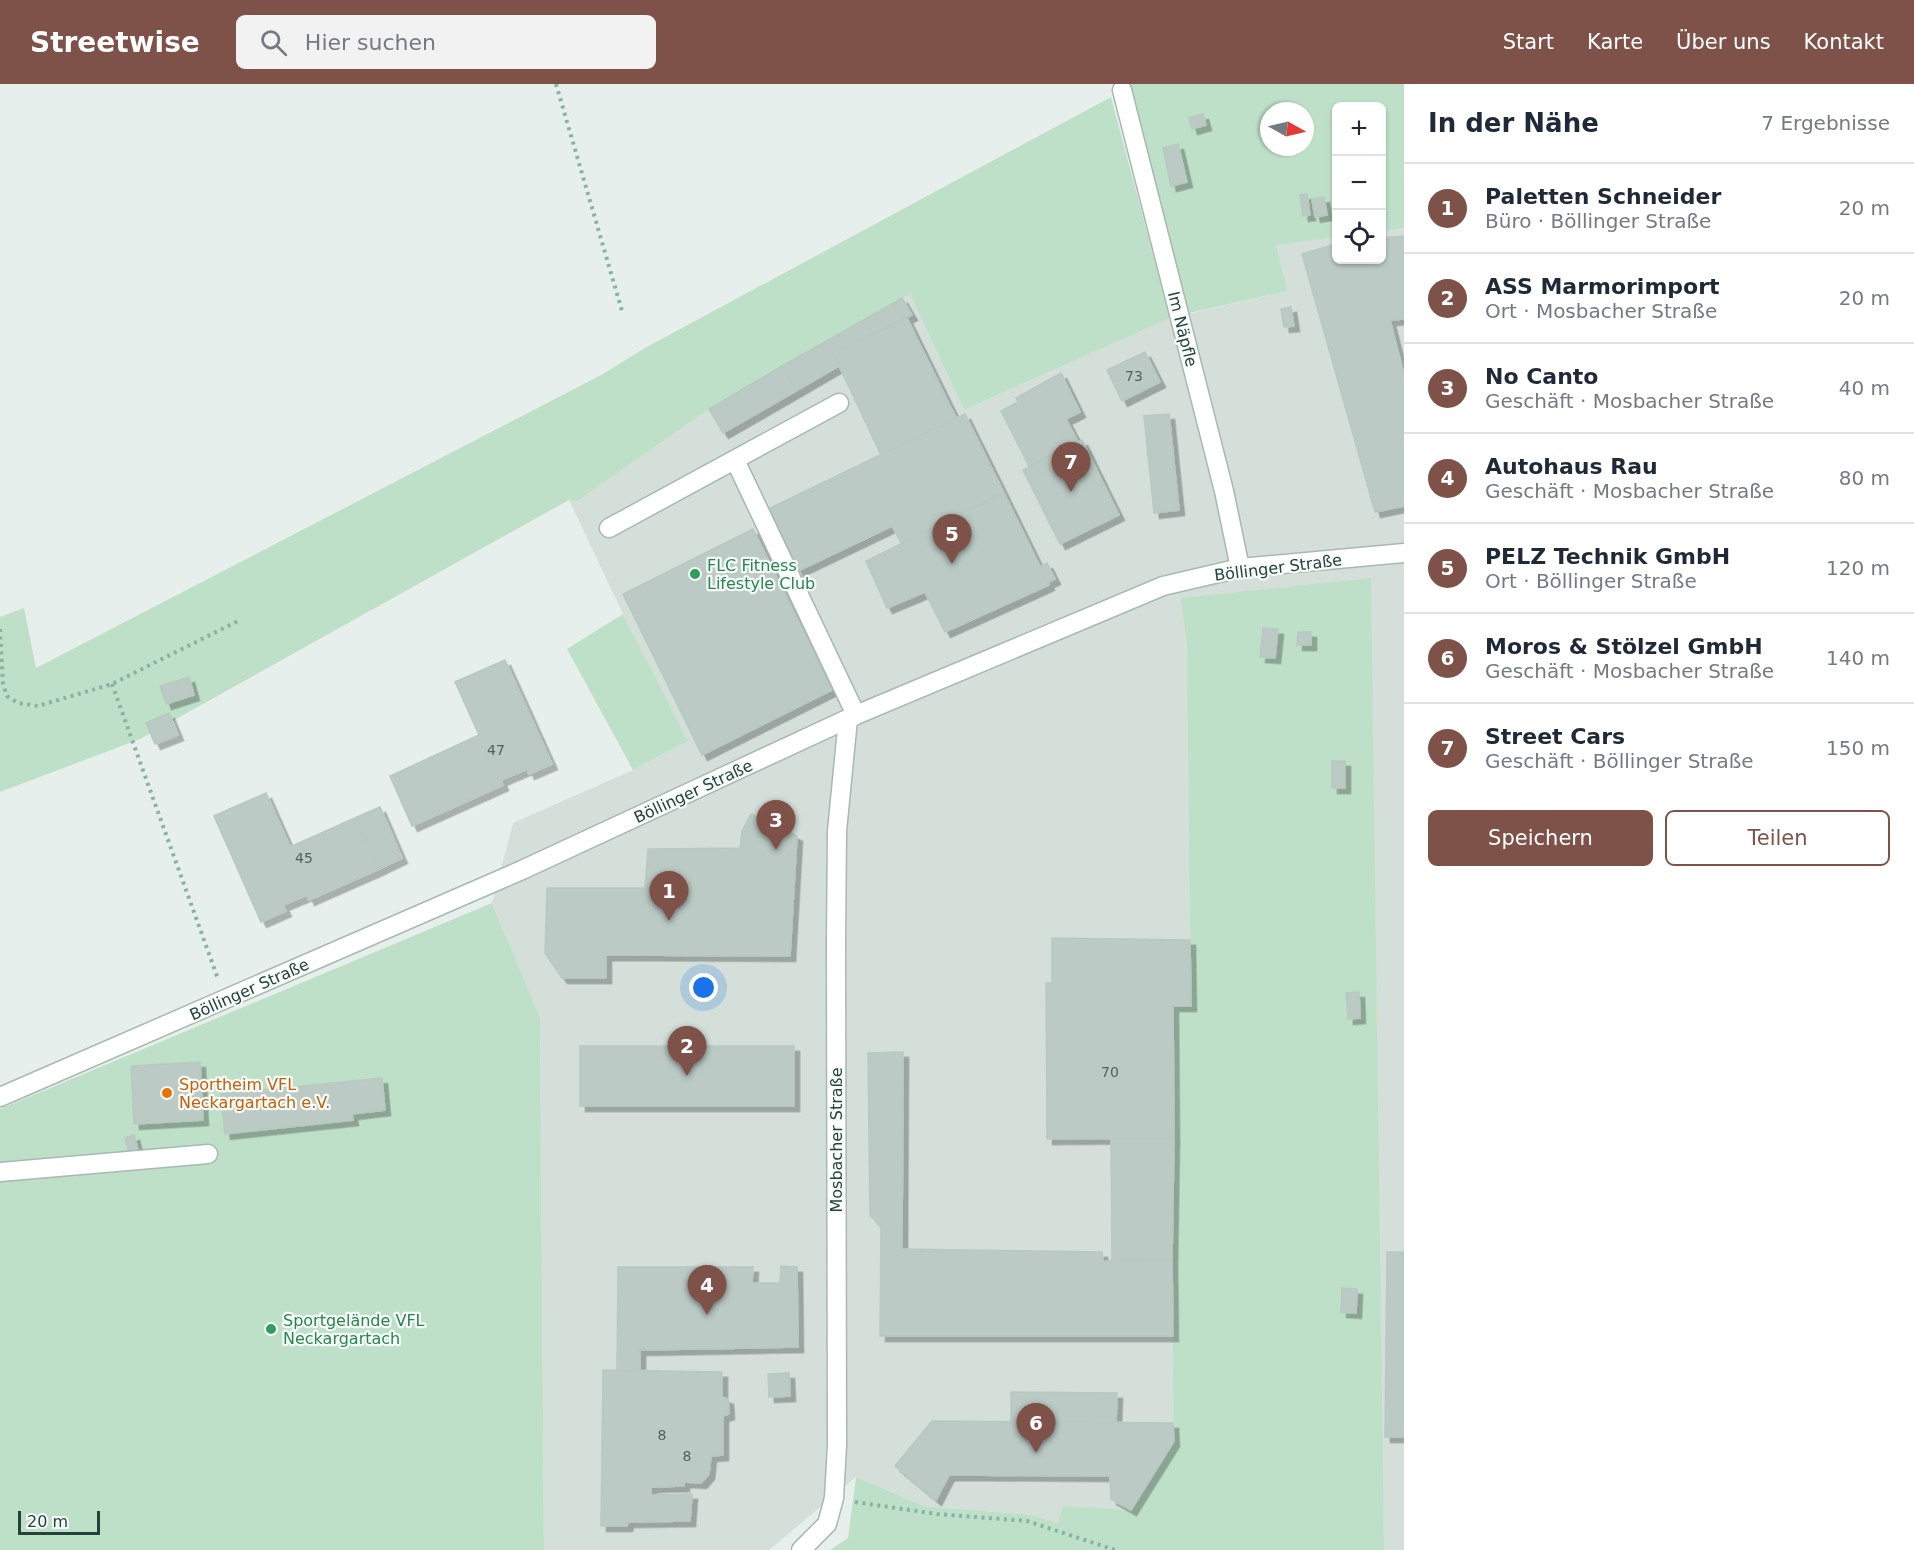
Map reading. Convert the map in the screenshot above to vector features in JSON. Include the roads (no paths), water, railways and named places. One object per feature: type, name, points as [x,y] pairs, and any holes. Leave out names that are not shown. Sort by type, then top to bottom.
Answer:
[{"type":"street","name":"Im Näpfle","points":[[1122,90],[1224,491],[1240,568]]},
{"type":"street","points":[[609,528],[839,403]]},
{"type":"street","points":[[735,460],[852,717]]},
{"type":"street","name":"Böllinger Straße","points":[[0,1097],[522,870],[852,717],[1163,586],[1240,568],[1404,553]]},
{"type":"street","name":"Mosbacher Straße","points":[[801,1550],[827,1524],[834,1498],[837,1445],[837,831],[852,717]]},
{"type":"street","points":[[0,1172],[208,1154]]},
{"type":"place","name":"Street Cars","points":[[1071,492]]},
{"type":"place","name":"PELZ Technik GmbH","points":[[952,564]]},
{"type":"place","name":"FLC Fitness Lifestyle Club","points":[[695,574]]},
{"type":"place","name":"No Canto","points":[[776,850]]},
{"type":"place","name":"Paletten Schneider","points":[[669,921]]},
{"type":"place","name":"ASS Marmorimport","points":[[687,1076]]},
{"type":"place","name":"Sportheim VFL Neckargartach e.V.","points":[[167,1093]]},
{"type":"place","name":"Autohaus Rau","points":[[707,1315]]},
{"type":"place","name":"Sportgelände VFL Neckargartach","points":[[271,1329]]},
{"type":"place","name":"Moros & Stölzel GmbH","points":[[1036,1453]]}]
